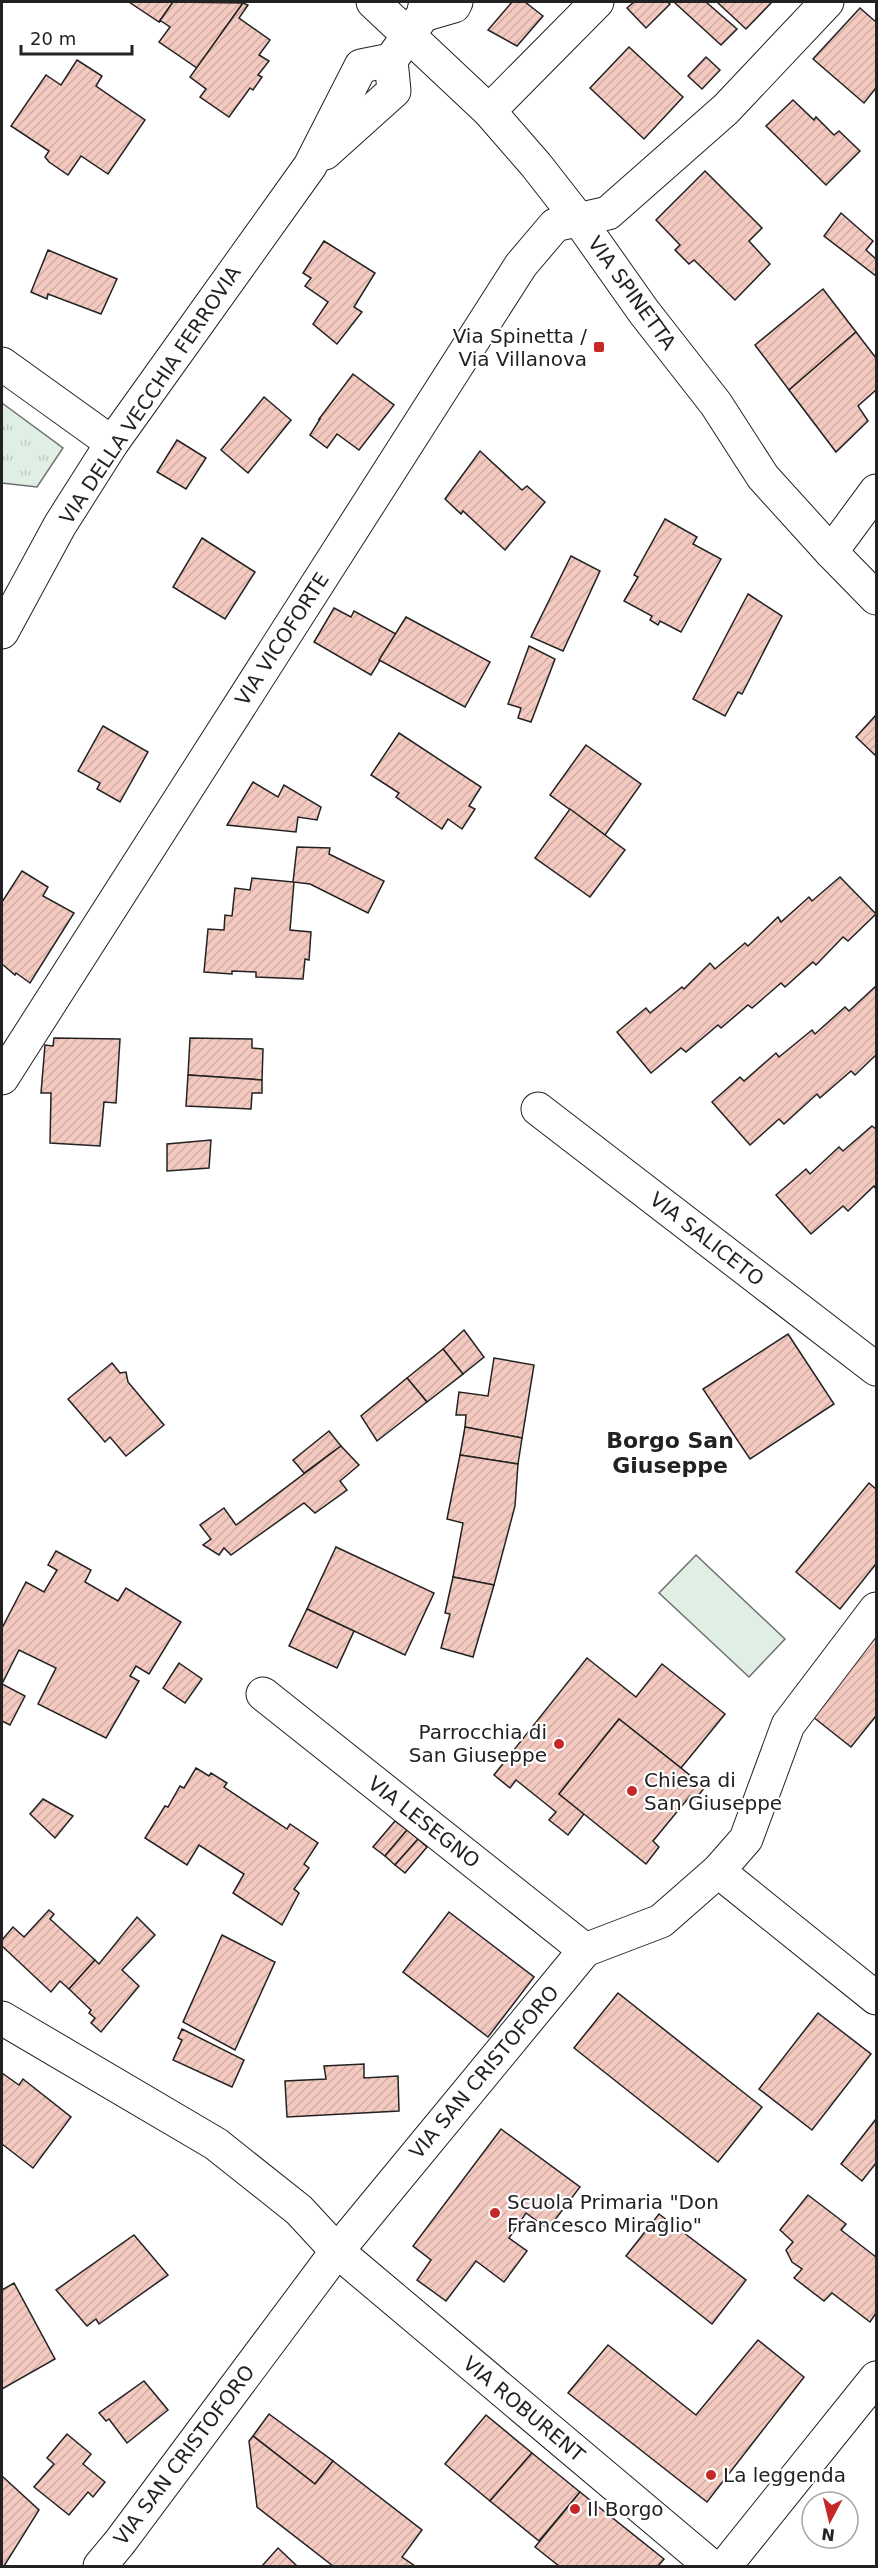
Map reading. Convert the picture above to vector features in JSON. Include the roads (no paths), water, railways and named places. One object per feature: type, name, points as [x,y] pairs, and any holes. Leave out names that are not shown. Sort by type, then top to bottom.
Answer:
[{"type":"street","name":"VIA SPINETTA","points":[[373,2],[412,28],[536,165],[579,220],[644,312],[716,404],[763,477],[876,598]]},
{"type":"street","points":[[412,28],[454,6],[456,2]]},
{"type":"street","points":[[489,111],[597,2]]},
{"type":"street","name":"VIA VICOFORTE","points":[[2,1078],[521,265],[555,225],[608,213],[726,110],[827,2]]},
{"type":"street","name":"VIA DELLA VECCHIA FERROVIA","points":[[2,632],[60,525],[112,443],[310,166],[394,91],[412,28]]},
{"type":"street","points":[[2,364],[112,443]]},
{"type":"street","points":[[831,552],[876,491]]},
{"type":"street","name":"VIA SALICETO","points":[[538,1109],[876,1369]]},
{"type":"street","name":"VIA SAN CRISTOFORO","points":[[100,2566],[337,2251],[585,1950],[661,1921],[718,1870],[746,1839],[788,1725],[876,1609]]},
{"type":"street","name":"VIA LESEGNO","points":[[262,1695],[585,1950]]},
{"type":"street","points":[[718,1870],[876,1998]]},
{"type":"street","name":"VIA ROBURENT","points":[[2,2018],[216,2144],[299,2210],[337,2251],[711,2566]]},
{"type":"street","points":[[725,2566],[876,2378]]},
{"type":"place","name":"Via Spinetta / Via Villanova","points":[[599,347]]},
{"type":"place","name":"Parrocchia di San Giuseppe","points":[[559,1744]]},
{"type":"place","name":"Chiesa di San Giuseppe","points":[[632,1791]]},
{"type":"place","name":"Scuola Primaria \"Don Francesco Miraglio\"","points":[[495,2213]]},
{"type":"place","name":"La leggenda","points":[[711,2475]]},
{"type":"place","name":"Il Borgo","points":[[575,2509]]},
{"type":"district","name":"Borgo San Giuseppe","points":[[670,1452]]}]
